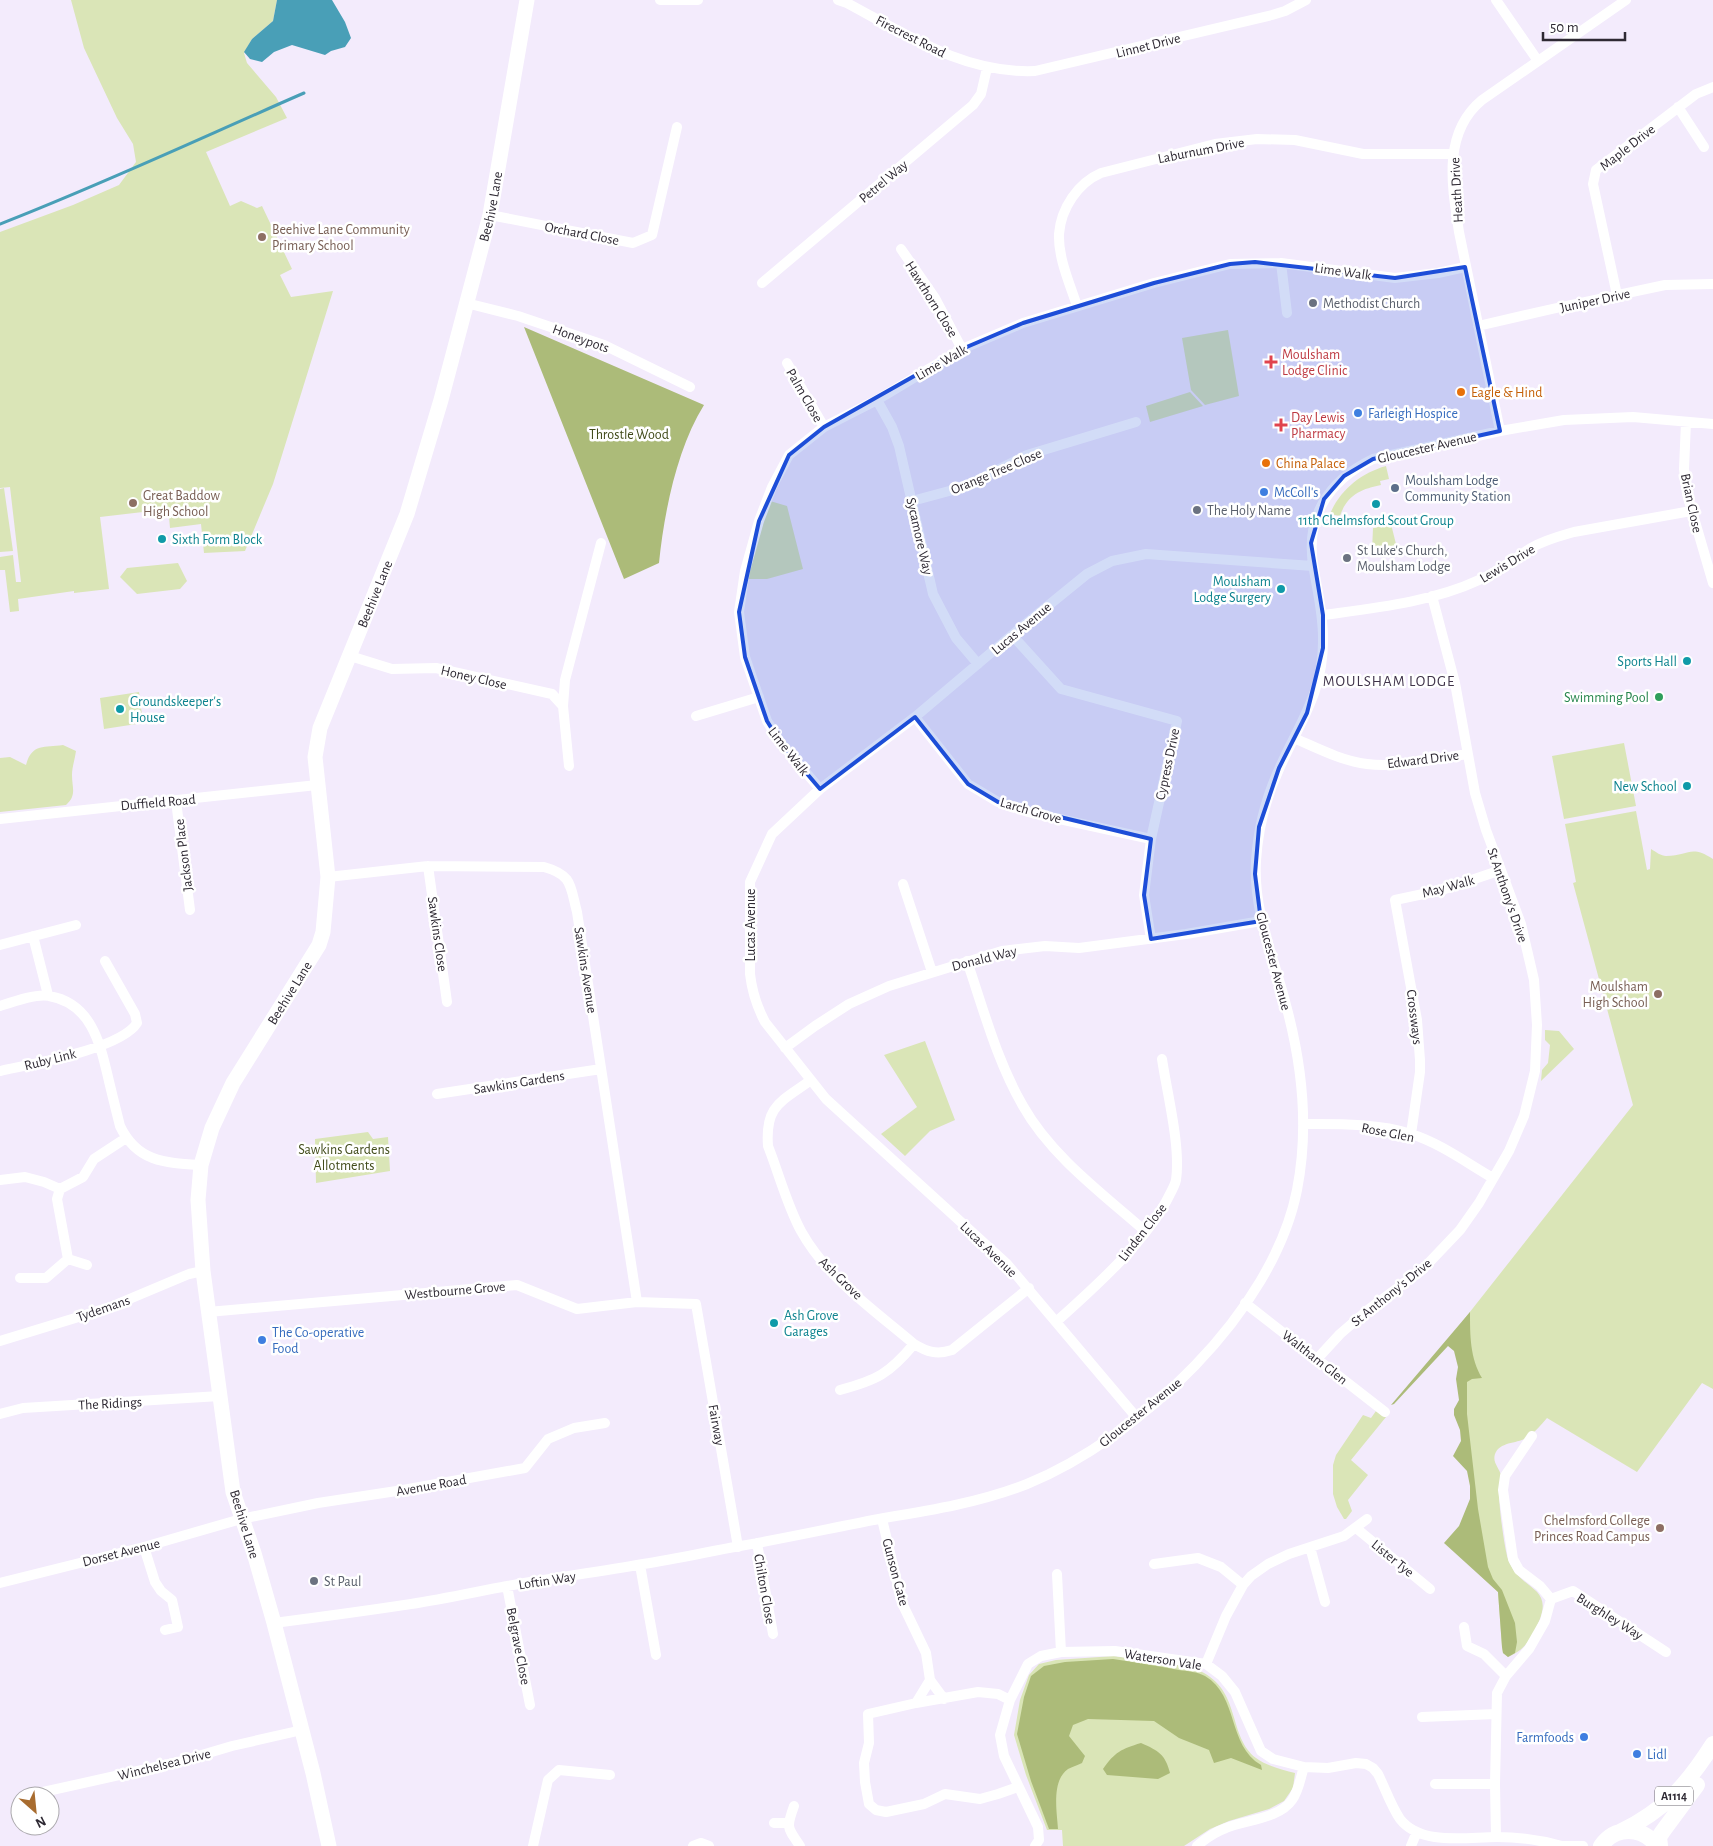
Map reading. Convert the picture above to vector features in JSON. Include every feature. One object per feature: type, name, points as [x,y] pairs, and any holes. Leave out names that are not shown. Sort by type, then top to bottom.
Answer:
[{"type":"main road","name":"Beehive Lane","points":[[330,1846],[274,1623],[254,1553],[233,1492],[203,1271],[198,1200],[201,1165],[212,1128],[233,1083],[319,945],[323,932],[328,877],[315,757],[320,728],[407,514],[441,400],[490,215],[527,0]]},
{"type":"main road","name":"A1114","points":[[1598,1844],[1658,1811],[1679,1791],[1713,1744]]},
{"type":"main road","name":"A1114","points":[[1620,1832],[1633,1831],[1642,1833],[1658,1846],[1663,1831],[1713,1763]]},
{"type":"street","points":[[660,0],[698,0]]},
{"type":"street","name":"Linnet Drive","points":[[987,68],[1020,72],[1036,71],[1272,15],[1285,11],[1306,0]]},
{"type":"street","points":[[1496,0],[1538,61]]},
{"type":"street","name":"Heath Drive","points":[[1500,431],[1465,267],[1454,202],[1453,154],[1460,128],[1474,106],[1626,0]]},
{"type":"street","name":"Firecrest Road","points":[[844,1],[942,54],[987,68]]},
{"type":"street","name":"Petrel Way","points":[[762,283],[973,105],[981,94],[987,68]]},
{"type":"street","name":"Maple Drive","points":[[1617,295],[1593,184],[1596,170],[1696,94],[1713,87]]},
{"type":"street","points":[[1678,108],[1704,147]]},
{"type":"street","name":"Orchard Close","points":[[490,215],[633,244],[652,235],[678,127]]},
{"type":"street","name":"Laburnum Drive","points":[[1077,306],[1062,256],[1061,224],[1072,196],[1087,182],[1102,173],[1215,144],[1257,139],[1294,140],[1363,154],[1453,154]]},
{"type":"street","name":"Hawthorn Close","points":[[900,249],[934,298],[962,349]]},
{"type":"street","points":[[1281,263],[1287,313]]},
{"type":"street","name":"Lime Walk","points":[[820,789],[780,742],[767,722],[745,656],[739,612],[745,570],[759,522],[772,487],[789,455],[824,427],[877,400],[962,349],[1023,323],[1154,283],[1230,264],[1281,263],[1395,278],[1438,274],[1465,267]]},
{"type":"street","name":"Juniper Drive","points":[[1478,326],[1665,285],[1713,284]]},
{"type":"street","name":"Honeypots","points":[[466,303],[518,316],[604,345],[690,387]]},
{"type":"street","name":"Palm Close","points":[[787,363],[824,427]]},
{"type":"street","name":"Sycamore Way","points":[[877,400],[892,427],[899,446],[933,594],[956,638],[978,664]]},
{"type":"street","name":"Gloucester Avenue","points":[[819,1532],[928,1512],[973,1501],[1026,1484],[1062,1468],[1097,1448],[1167,1394],[1193,1368],[1220,1337],[1265,1274],[1290,1217],[1297,1190],[1301,1165],[1303,1124],[1299,1070],[1287,1006],[1261,921],[1255,874],[1259,827],[1265,805],[1276,775],[1307,713],[1318,683],[1323,648],[1323,615],[1313,566],[1311,543],[1317,516],[1324,499],[1344,476],[1359,465],[1381,456],[1500,431],[1564,420],[1599,417],[1634,417],[1713,424]]},
{"type":"street","name":"Orange Tree Close","points":[[912,500],[964,486],[1027,455],[1136,422]]},
{"type":"street","name":"Brian Close","points":[[1686,422],[1684,469],[1691,511],[1713,582]]},
{"type":"street","name":"Lewis Drive","points":[[1323,615],[1374,608],[1432,596],[1479,581],[1506,566],[1532,548],[1556,537],[1592,528],[1691,511]]},
{"type":"street","points":[[569,766],[563,706],[565,680],[601,543]]},
{"type":"street","name":"Lucas Avenue","points":[[1138,1418],[1007,1264],[840,1114],[765,1022],[758,1009],[751,986],[750,882],[772,834],[820,789],[915,717],[1087,574],[1112,561],[1146,554],[1313,566]]},
{"type":"street","name":"St Anthony's Drive","points":[[1317,1359],[1340,1334],[1369,1309],[1422,1270],[1460,1230],[1479,1203],[1509,1152],[1524,1116],[1535,1071],[1537,1026],[1534,980],[1521,924],[1486,830],[1478,802],[1467,754],[1452,667],[1432,596]]},
{"type":"street","name":"Cypress Drive","points":[[1012,635],[1062,689],[1177,721],[1151,838],[1144,895],[1151,939]]},
{"type":"street","name":"Honey Close","points":[[350,656],[392,668],[436,668],[552,694],[563,706]]},
{"type":"street","points":[[696,716],[759,697]]},
{"type":"street","name":"Larch Grove","points":[[915,717],[968,784],[998,802],[1032,813],[1151,838]]},
{"type":"street","name":"Edward Drive","points":[[1294,738],[1327,753],[1367,764],[1402,764],[1467,754]]},
{"type":"street","name":"Duffield Road","points":[[0,819],[317,785]]},
{"type":"street","name":"Jackson Place","points":[[176,801],[190,910]]},
{"type":"street","name":"Sawkins Avenue","points":[[328,877],[428,866],[544,867],[559,871],[569,882],[577,912],[638,1302]]},
{"type":"street","name":"Sawkins Close","points":[[428,866],[447,1002]]},
{"type":"street","name":"May Walk","points":[[1395,900],[1442,890],[1501,870]]},
{"type":"street","points":[[903,884],[932,972]]},
{"type":"street","name":"Crossways","points":[[1395,900],[1414,1002],[1420,1060],[1411,1134]]},
{"type":"street","name":"Donald Way","points":[[785,1048],[849,1004],[889,986],[1002,951],[1045,946],[1079,948],[1151,939],[1261,921]]},
{"type":"street","points":[[0,944],[76,926]]},
{"type":"street","points":[[33,936],[48,995]]},
{"type":"street","name":"Ruby Link","points":[[0,1071],[100,1046],[133,1029],[137,1023],[135,1014],[105,961]]},
{"type":"street","points":[[967,961],[990,1032],[1004,1068],[1024,1108],[1049,1141],[1075,1170],[1145,1231]]},
{"type":"street","points":[[0,1006],[48,995],[67,1002],[81,1012],[92,1026],[100,1046],[120,1126],[126,1138],[143,1155],[177,1163],[201,1165]]},
{"type":"street","name":"Linden Close","points":[[1056,1322],[1121,1260],[1164,1205],[1176,1182],[1176,1153],[1162,1059]]},
{"type":"street","name":"Sawkins Gardens","points":[[437,1094],[602,1069]]},
{"type":"street","name":"Ash Grove","points":[[811,1080],[776,1107],[769,1118],[768,1146],[792,1210],[815,1253],[827,1267],[914,1344],[934,1353],[952,1350],[1029,1288]]},
{"type":"street","name":"Rose Glen","points":[[1303,1124],[1347,1124],[1411,1134],[1439,1146],[1493,1178]]},
{"type":"street","points":[[68,1259],[57,1199],[60,1189],[83,1177],[94,1159],[126,1138]]},
{"type":"street","points":[[0,1180],[25,1177],[60,1189]]},
{"type":"street","points":[[68,1259],[87,1265]]},
{"type":"street","points":[[20,1278],[46,1278],[68,1259]]},
{"type":"street","name":"Tydemans","points":[[0,1341],[108,1308],[189,1274],[203,1271]]},
{"type":"street","name":"Westbourne Grove","points":[[208,1312],[517,1285],[576,1309],[638,1302],[696,1304]]},
{"type":"street","name":"Waltham Glen","points":[[1246,1303],[1385,1412]]},
{"type":"street","name":"Fairway","points":[[696,1304],[738,1546]]},
{"type":"street","points":[[840,1390],[864,1384],[880,1376],[895,1366],[914,1344]]},
{"type":"street","name":"The Ridings","points":[[0,1414],[23,1408],[220,1396]]},
{"type":"street","name":"Avenue Road","points":[[241,1519],[525,1468],[548,1439],[574,1428],[606,1423]]},
{"type":"street","points":[[1496,1837],[1497,1693],[1506,1676],[1529,1649],[1545,1621],[1551,1599],[1540,1586],[1519,1570],[1513,1559],[1504,1504],[1505,1476],[1532,1436]]},
{"type":"street","name":"Dorset Avenue","points":[[0,1583],[144,1547],[241,1519]]},
{"type":"street","name":"Gunson Gate","points":[[882,1519],[902,1603],[926,1652],[930,1680],[944,1699]]},
{"type":"street","points":[[1206,1664],[1226,1616],[1243,1585],[1251,1576],[1268,1564],[1310,1546],[1344,1536],[1366,1519]]},
{"type":"street","name":"Lister Tye","points":[[1356,1528],[1430,1589]]},
{"type":"street","name":"Loftin Way","points":[[274,1623],[412,1604],[819,1532]]},
{"type":"street","name":"Chilton Close","points":[[757,1544],[773,1634]]},
{"type":"street","points":[[1310,1546],[1325,1602]]},
{"type":"street","points":[[144,1547],[155,1582],[161,1591],[172,1600],[178,1627],[165,1630]]},
{"type":"street","points":[[1154,1564],[1198,1558],[1221,1567],[1243,1585]]},
{"type":"street","points":[[640,1565],[656,1655]]},
{"type":"street","points":[[1057,1574],[1061,1652]]},
{"type":"street","name":"Belgrave Close","points":[[507,1586],[530,1706]]},
{"type":"street","name":"Burghley Way","points":[[1551,1599],[1573,1591],[1666,1652]]},
{"type":"street","points":[[1464,1627],[1467,1646],[1484,1654],[1506,1676]]},
{"type":"street","name":"Waterson Vale","points":[[1035,1846],[1040,1840],[1038,1827],[1004,1756],[1000,1736],[1010,1700],[1028,1664],[1041,1656],[1061,1652],[1115,1651],[1206,1664],[1222,1676],[1235,1692],[1261,1751],[1273,1759],[1304,1768],[1328,1768],[1356,1763],[1366,1764],[1374,1768],[1400,1819],[1416,1834]]},
{"type":"street","points":[[916,1703],[930,1680]]},
{"type":"street","points":[[1010,1700],[998,1694],[978,1692],[868,1714],[869,1742],[864,1763],[865,1782],[870,1804],[876,1810],[886,1812],[924,1804],[945,1794],[980,1799],[1018,1787]]},
{"type":"street","points":[[1422,1717],[1496,1714]]},
{"type":"street","name":"Winchelsea Drive","points":[[60,1788],[302,1730]]},
{"type":"street","points":[[1197,1846],[1207,1837],[1227,1827],[1258,1819],[1280,1810],[1291,1802],[1299,1788],[1304,1768]]},
{"type":"street","points":[[533,1846],[548,1780],[558,1770],[610,1775]]},
{"type":"street","points":[[1435,1784],[1495,1784]]},
{"type":"street","points":[[794,1806],[788,1823],[790,1831],[800,1846]]},
{"type":"street","points":[[774,1823],[788,1823]]},
{"type":"street","points":[[1411,1846],[1416,1834],[1429,1838],[1534,1838],[1563,1846],[1583,1846]]},
{"type":"street","points":[[693,1846],[701,1843],[709,1846]]},
{"type":"highlighted area","points":[[1255,262],[1395,278],[1465,267],[1500,431],[1373,459],[1344,476],[1324,499],[1311,543],[1323,615],[1323,648],[1307,713],[1279,768],[1259,827],[1255,874],[1261,921],[1151,939],[1144,895],[1151,839],[998,802],[968,784],[915,717],[820,789],[780,742],[767,721],[745,657],[739,612],[759,521],[789,455],[824,427],[962,349],[1023,323],[1154,283],[1230,264]]},
{"type":"green space","name":"Great Baddow High School","points":[[71,0],[277,0],[273,21],[252,39],[244,53],[247,63],[276,97],[287,118],[206,152],[230,206],[241,201],[257,208],[262,206],[292,269],[280,275],[291,297],[333,291],[273,484],[245,551],[204,553],[201,524],[170,528],[169,517],[161,518],[160,510],[100,517],[109,589],[74,593],[74,591],[18,599],[19,611],[10,612],[5,570],[0,570],[0,557],[13,555],[16,582],[21,582],[10,487],[0,488],[0,232],[73,205],[119,185],[136,162],[133,144],[117,118],[84,48]]},
{"type":"green space","name":"Throstle Wood","points":[[524,327],[704,405],[686,441],[673,481],[664,523],[659,563],[624,579]]},
{"type":"green space","points":[[1228,330],[1239,396],[1205,405],[1191,390],[1182,338]]},
{"type":"green space","points":[[1190,392],[1203,406],[1150,422],[1146,406]]},
{"type":"green space","points":[[1386,466],[1389,479],[1380,481],[1381,485],[1356,494],[1347,503],[1340,516],[1330,514],[1339,497],[1352,484],[1368,473]]},
{"type":"green space","points":[[4,488],[13,551],[0,552],[0,489]]},
{"type":"green space","points":[[770,501],[787,506],[803,569],[767,579],[746,579]]},
{"type":"green space","points":[[1391,524],[1398,552],[1372,551],[1373,528]]},
{"type":"green space","points":[[178,563],[187,581],[180,589],[137,594],[120,577],[127,568]]},
{"type":"green space","points":[[139,692],[143,723],[104,729],[100,698]]},
{"type":"green space","points":[[1624,743],[1636,806],[1564,819],[1552,756]]},
{"type":"green space","points":[[63,745],[76,751],[72,772],[73,795],[66,805],[0,812],[0,758],[10,757],[26,765],[35,750]]},
{"type":"green space","name":"Moulsham High School","points":[[1636,811],[1647,870],[1650,869],[1651,849],[1664,856],[1674,856],[1694,851],[1713,859],[1713,1389],[1702,1383],[1637,1472],[1547,1418],[1528,1437],[1505,1445],[1497,1450],[1494,1457],[1501,1476],[1499,1502],[1506,1553],[1514,1570],[1535,1590],[1543,1603],[1542,1614],[1525,1646],[1508,1657],[1503,1653],[1502,1647],[1498,1592],[1483,1578],[1460,1380],[1462,1322],[1633,1105],[1573,883],[1576,882],[1565,824]]},
{"type":"green space","points":[[1545,1030],[1559,1031],[1574,1049],[1541,1081],[1542,1070],[1548,1063],[1550,1045],[1545,1040]]},
{"type":"green space","points":[[925,1041],[955,1120],[930,1131],[905,1156],[881,1134],[917,1107],[884,1055]]},
{"type":"green space","name":"Sawkins Gardens Allotments","points":[[368,1132],[373,1139],[388,1137],[390,1171],[316,1183],[315,1139]]},
{"type":"green space","points":[[1470,1312],[1473,1354],[1482,1378],[1472,1379],[1467,1382],[1467,1414],[1478,1509],[1488,1567],[1493,1579],[1502,1590],[1515,1623],[1517,1642],[1515,1653],[1508,1657],[1503,1653],[1502,1647],[1498,1592],[1444,1543],[1459,1526],[1470,1499],[1467,1471],[1453,1456],[1461,1441],[1460,1430],[1454,1415],[1454,1409],[1459,1400],[1456,1379],[1458,1367],[1454,1351],[1448,1346],[1391,1405]]},
{"type":"green space","points":[[1376,1411],[1386,1417],[1351,1460],[1368,1475],[1348,1500],[1352,1511],[1344,1519],[1337,1507],[1333,1494],[1333,1465],[1336,1455],[1363,1415],[1371,1418]]},
{"type":"green space","points":[[1114,1656],[1185,1666],[1204,1673],[1216,1682],[1224,1692],[1247,1749],[1256,1758],[1265,1763],[1295,1773],[1293,1788],[1284,1801],[1269,1809],[1210,1829],[1184,1846],[1063,1846],[1062,1830],[1047,1830],[1026,1775],[1014,1735],[1020,1700],[1029,1675],[1039,1664],[1056,1660]]},
{"type":"green space","points":[[1113,1659],[1192,1672],[1205,1676],[1216,1685],[1223,1696],[1243,1745],[1250,1756],[1261,1765],[1262,1770],[1231,1758],[1214,1763],[1209,1750],[1179,1738],[1154,1721],[1088,1719],[1073,1725],[1069,1736],[1085,1756],[1082,1763],[1068,1769],[1059,1781],[1056,1797],[1058,1829],[1049,1829],[1031,1781],[1017,1734],[1024,1697],[1031,1676],[1044,1666],[1065,1662]]},
{"type":"green space","points":[[1141,1743],[1152,1748],[1163,1757],[1170,1773],[1158,1779],[1107,1775],[1103,1769],[1115,1755],[1123,1749]]},
{"type":"water","points":[[277,0],[332,0],[345,22],[351,38],[345,47],[325,55],[292,45],[274,52],[262,62],[250,59],[244,52],[252,39],[273,21]]},
{"type":"waterway","points":[[0,224],[115,177],[304,93]]},
{"type":"place","name":"Beehive Lane Community Primary School","points":[[262,237]]},
{"type":"place","name":"Methodist Church","points":[[1313,303]]},
{"type":"place","name":"Moulsham Lodge Clinic","points":[[1271,362]]},
{"type":"place","name":"Eagle & Hind","points":[[1461,392]]},
{"type":"place","name":"Farleigh Hospice","points":[[1358,413]]},
{"type":"place","name":"Day Lewis Pharmacy","points":[[1281,425]]},
{"type":"place","name":"China Palace","points":[[1266,463]]},
{"type":"place","name":"Moulsham Lodge Community Station","points":[[1395,488]]},
{"type":"place","name":"McColl's","points":[[1264,492]]},
{"type":"place","name":"Great Baddow High School","points":[[133,503]]},
{"type":"place","name":"11th Chelmsford Scout Group","points":[[1376,504]]},
{"type":"place","name":"The Holy Name","points":[[1197,510]]},
{"type":"place","name":"Sixth Form Block","points":[[162,539]]},
{"type":"place","name":"St Luke's Church, Moulsham Lodge","points":[[1347,558]]},
{"type":"place","name":"Moulsham Lodge Surgery","points":[[1281,589]]},
{"type":"place","name":"Sports Hall","points":[[1687,661]]},
{"type":"place","name":"Swimming Pool","points":[[1659,697]]},
{"type":"place","name":"Groundskeeper's House","points":[[120,709]]},
{"type":"place","name":"New School","points":[[1687,786]]},
{"type":"place","name":"Moulsham High School","points":[[1658,994]]},
{"type":"place","name":"Ash Grove Garages","points":[[774,1323]]},
{"type":"place","name":"The Co-operative Food","points":[[262,1340]]},
{"type":"place","name":"Chelmsford College Princes Road Campus","points":[[1660,1528]]},
{"type":"place","name":"St Paul","points":[[314,1581]]},
{"type":"place","name":"Farmfoods","points":[[1584,1737]]},
{"type":"place","name":"Lidl","points":[[1637,1754]]},
{"type":"district","name":"MOULSHAM LODGE","points":[[1389,681]]}]
